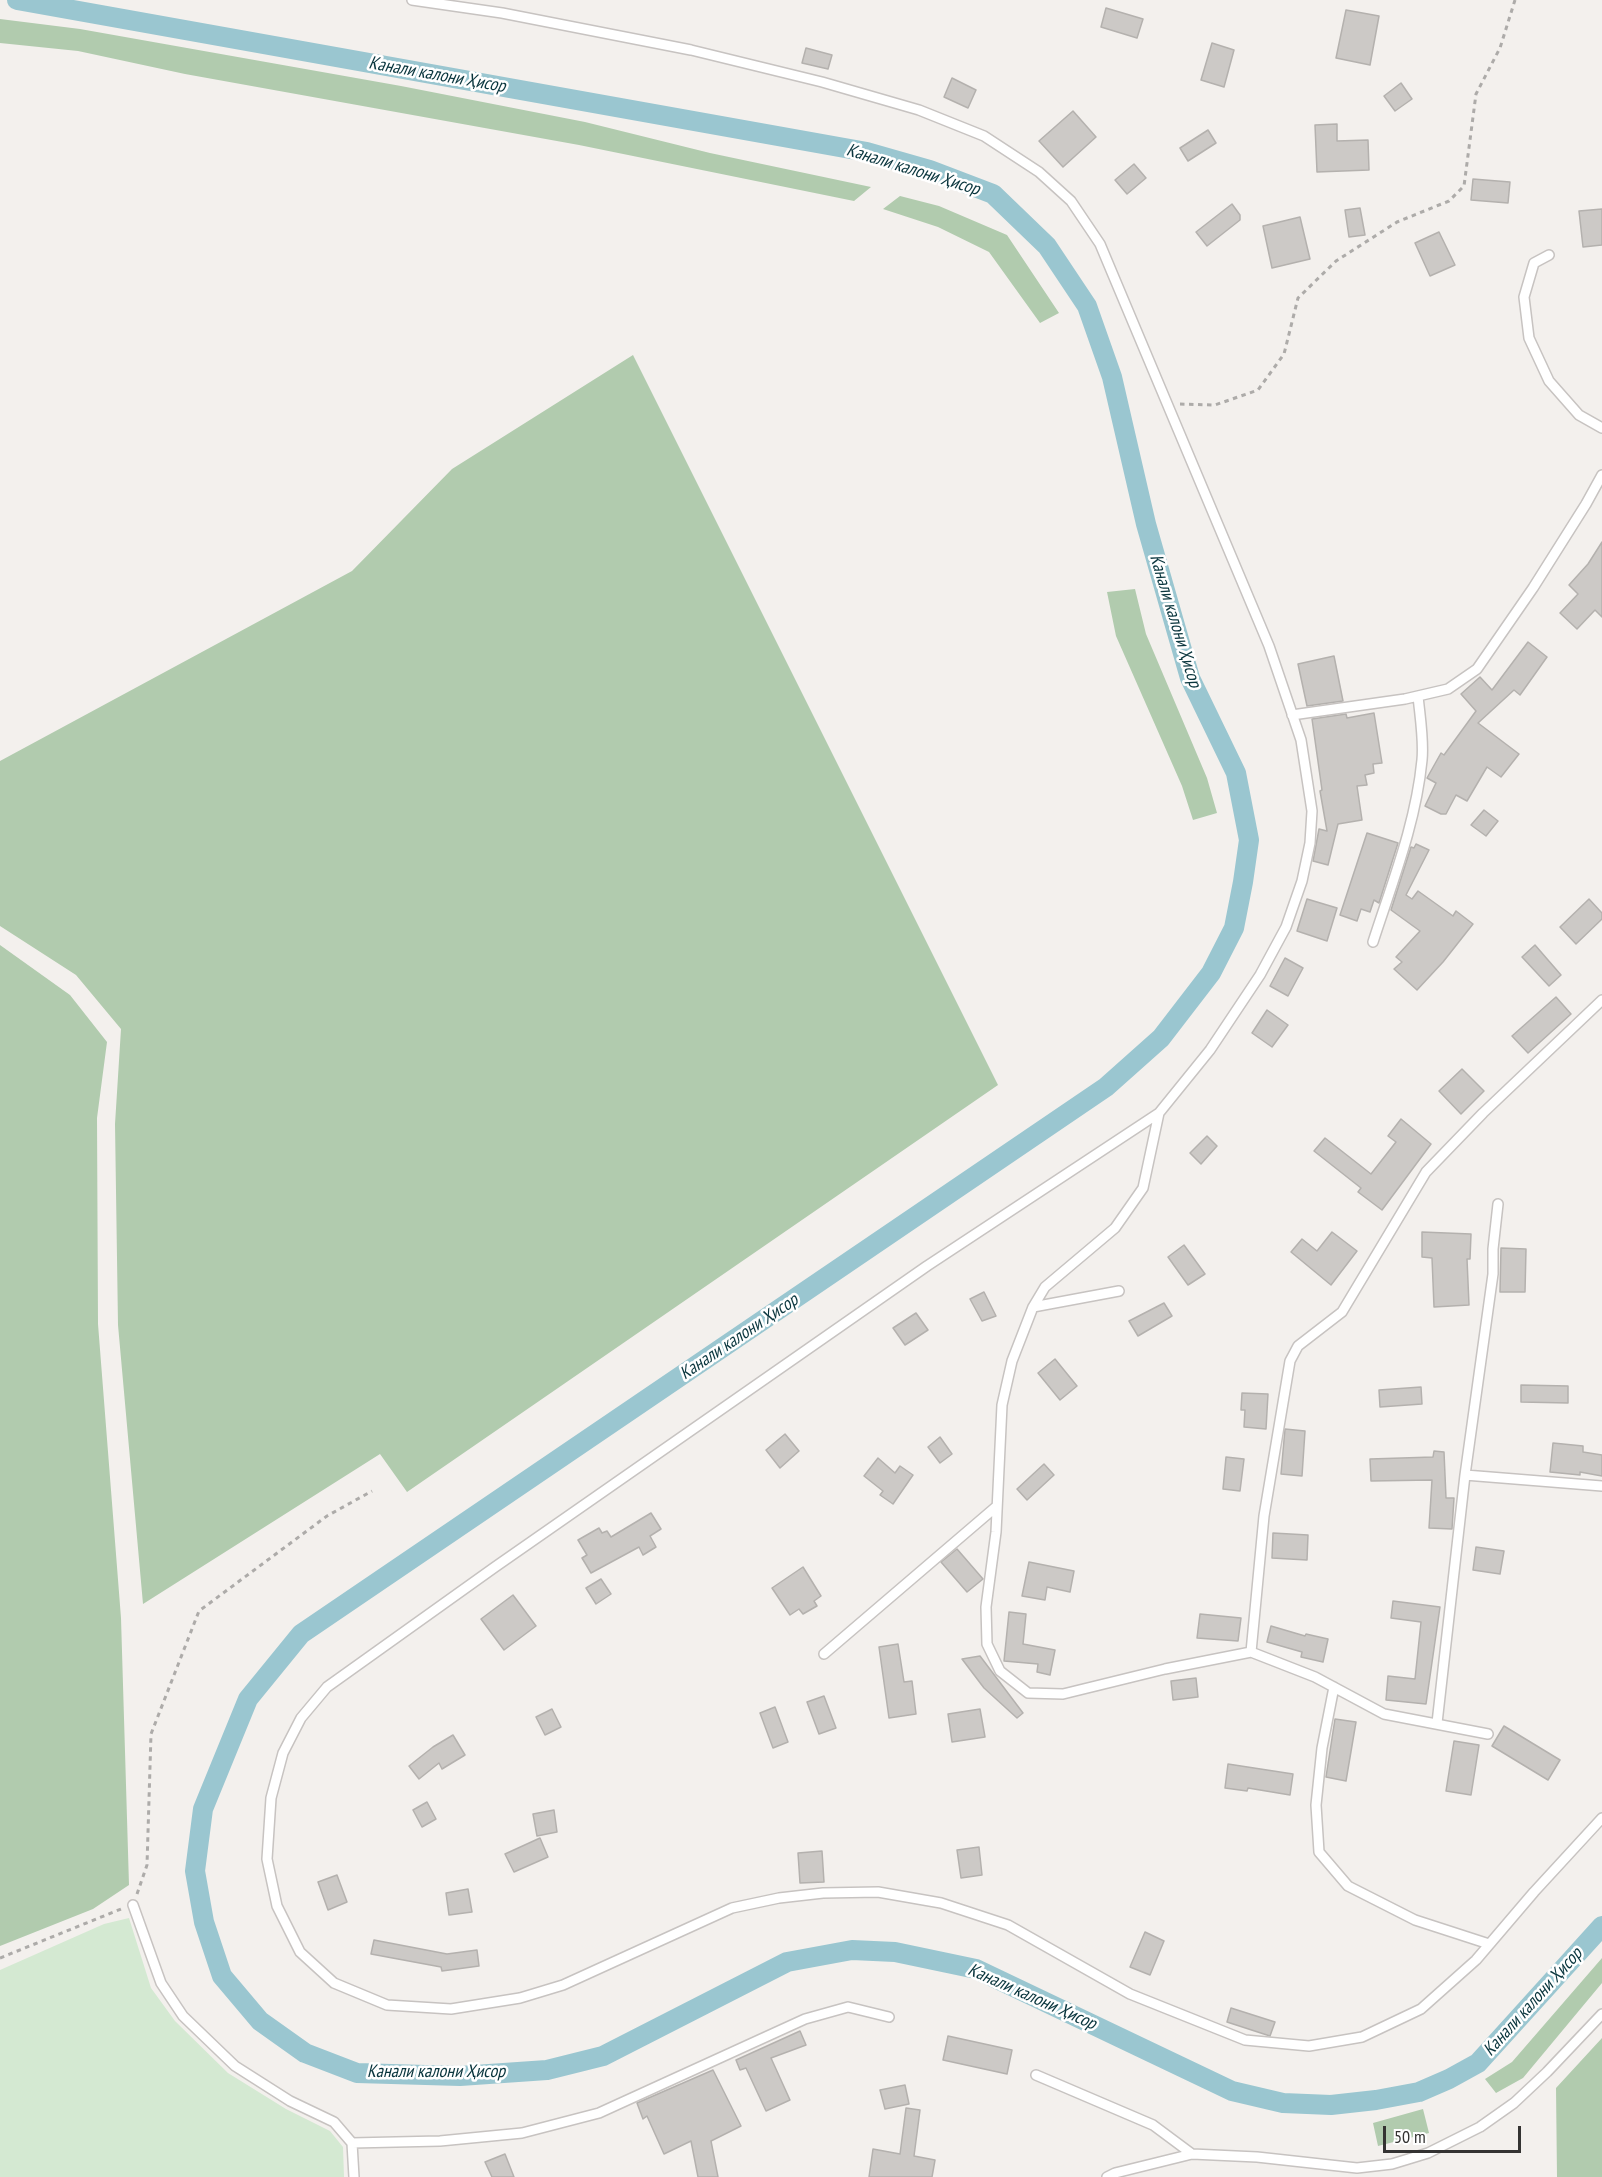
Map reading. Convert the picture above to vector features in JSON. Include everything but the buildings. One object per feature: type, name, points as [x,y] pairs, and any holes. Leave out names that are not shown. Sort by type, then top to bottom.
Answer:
[{"type":"lane","points":[[412,0],[502,13],[691,50],[822,82],[919,110],[984,136],[1039,172],[1071,201],[1100,244],[1269,646],[1301,740],[1312,811],[1310,843],[1302,881],[1286,927],[1260,975],[1210,1050],[1159,1113],[927,1266],[504,1560],[327,1687],[301,1718],[287,1744],[271,1798],[267,1859],[277,1906],[300,1952],[334,1983],[387,2005],[452,2009],[520,1998],[563,1984],[732,1908],[779,1898],[823,1893],[878,1892],[940,1903],[1008,1925],[1130,1994],[1245,2040],[1309,2046],[1362,2037],[1421,2009],[1476,1960],[1602,1818]]},
{"type":"lane","points":[[1549,255],[1534,263],[1524,297],[1529,338],[1549,381],[1579,415],[1602,428]]},
{"type":"lane","points":[[1292,715],[1418,696],[1448,689],[1477,669],[1533,588],[1602,475]]},
{"type":"lane","points":[[1373,942],[1404,847],[1416,794],[1422,759],[1418,696]]},
{"type":"lane","points":[[1251,1652],[1264,1516],[1290,1361],[1298,1346],[1342,1312],[1426,1172],[1483,1113],[1602,1000]]},
{"type":"lane","points":[[1159,1113],[1143,1188],[1115,1228],[1045,1287],[1033,1307],[1012,1361],[1002,1405],[996,1532],[986,1607],[987,1644],[1000,1671],[1028,1693],[1064,1694],[1165,1669],[1251,1652],[1315,1677],[1384,1714],[1488,1734]]},
{"type":"lane","points":[[1437,1723],[1465,1475],[1493,1274],[1498,1204]]},
{"type":"lane","points":[[1033,1307],[1119,1291]]},
{"type":"lane","points":[[1465,1475],[1602,1486]]},
{"type":"lane","points":[[824,1654],[997,1506]]},
{"type":"lane","points":[[1334,1687],[1322,1748],[1316,1805],[1319,1852],[1348,1886],[1414,1920],[1489,1944]]},
{"type":"lane","points":[[133,1905],[161,1983],[183,2016],[235,2066],[290,2102],[334,2122],[352,2143],[354,2177]]},
{"type":"lane","points":[[352,2143],[440,2141],[522,2133],[599,2113],[805,2019],[848,2007],[889,2017]]},
{"type":"lane","points":[[1107,2177],[1192,2154],[1257,2157],[1357,2168],[1392,2164],[1428,2153],[1480,2127],[1514,2103],[1602,2014]]},
{"type":"lane","points":[[1036,2075],[1153,2125],[1192,2154]]},
{"type":"path","points":[[1167,404],[1215,405],[1258,390],[1284,354],[1298,298],[1336,261],[1397,222],[1449,201],[1464,186],[1476,94],[1500,48],[1515,0]]},
{"type":"path","points":[[0,1958],[133,1905],[147,1865],[151,1734],[199,1611],[327,1516],[372,1491]]},
{"type":"green space","points":[[0,19],[80,29],[401,86],[585,122],[710,153],[871,187],[854,201],[579,145],[185,74],[78,51],[0,43]]},
{"type":"green space","points":[[900,196],[939,206],[1007,235],[1059,313],[1040,323],[989,252],[938,227],[883,209]]},
{"type":"green space","points":[[633,355],[998,1085],[407,1492],[380,1454],[143,1604],[118,1325],[115,1124],[121,1029],[76,975],[0,926],[0,761],[352,571],[452,469]]},
{"type":"green space","points":[[1135,589],[1146,634],[1207,778],[1217,813],[1193,820],[1182,786],[1116,636],[1107,592]]},
{"type":"green space","points":[[0,945],[70,995],[107,1042],[97,1118],[98,1324],[121,1618],[129,1885],[93,1909],[0,1946]]},
{"type":"green space","points":[[129,1918],[151,1988],[175,2021],[228,2073],[286,2109],[330,2131],[343,2147],[344,2177],[0,2177],[0,1970],[104,1924]]},
{"type":"green space","points":[[1602,1958],[1602,1983],[1523,2078],[1496,2093],[1485,2079],[1512,2062]]},
{"type":"green space","points":[[1602,2038],[1602,2177],[1557,2177],[1556,2088]]},
{"type":"green space","points":[[1423,2109],[1429,2133],[1378,2146],[1373,2123]]},
{"type":"waterway","name":"Канали калони Ҳисор","points":[[17,0],[867,152],[930,170],[993,194],[1047,246],[1087,306],[1112,377],[1146,524],[1190,678],[1236,773],[1249,840],[1234,928],[1211,973],[1161,1038],[1106,1087],[301,1634],[248,1699],[203,1809],[195,1871],[204,1922],[222,1976],[260,2021],[305,2053],[357,2073],[460,2076],[547,2070],[603,2056],[787,1962],[852,1950],[895,1952],[976,1969],[1232,2091],[1283,2103],[1331,2105],[1419,2092],[1478,2063],[1602,1926]]}]
